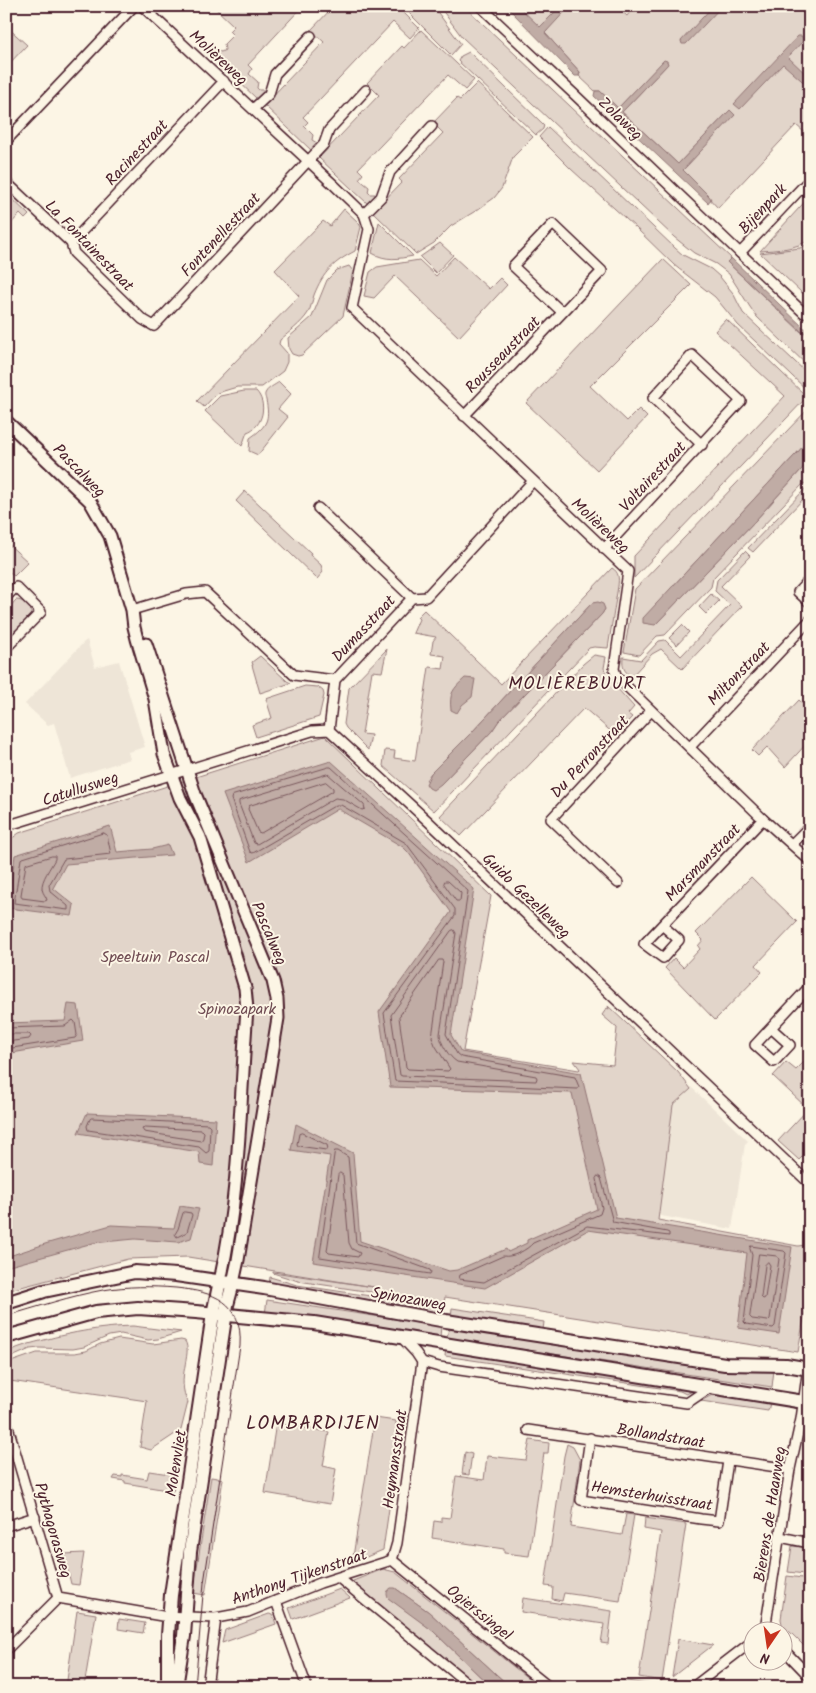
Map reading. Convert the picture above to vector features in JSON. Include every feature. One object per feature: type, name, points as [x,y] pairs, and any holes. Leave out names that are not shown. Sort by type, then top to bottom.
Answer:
[{"type":"main road","name":"Spinozaweg","points":[[6,1302],[44,1291],[135,1272],[176,1275],[233,1283],[446,1321],[726,1364],[786,1365],[808,1368]]},
{"type":"main road","points":[[220,1281],[220,1314]]},
{"type":"main road","points":[[220,1314],[233,1283]]},
{"type":"main road","points":[[6,1337],[55,1322],[105,1312],[138,1308],[220,1314],[314,1323],[806,1402]]},
{"type":"main road","name":"Molenvliet","points":[[168,1687],[169,1617],[220,1314]]},
{"type":"main road","name":"Molenvliet","points":[[176,1687],[185,1618],[190,1552],[220,1314]]},
{"type":"street","points":[[6,141],[134,6]]},
{"type":"street","name":"Molièreweg","points":[[142,6],[364,214],[369,229],[352,308],[628,571],[614,669],[617,677],[810,861]]},
{"type":"street","name":"Zolaweg","points":[[480,6],[740,253]]},
{"type":"street","name":"Molièreweg","points":[[254,110],[269,94],[275,74],[311,36]]},
{"type":"street","name":"Racinestraat","points":[[71,244],[224,81]]},
{"type":"street","points":[[308,162],[324,144],[329,130],[366,90]]},
{"type":"street","points":[[364,214],[381,196],[390,172],[432,126]]},
{"type":"street","name":"Fontenellestraat","points":[[154,326],[308,162]]},
{"type":"street","name":"Bijenpark","points":[[810,179],[740,253],[804,314],[810,307]]},
{"type":"street","name":"La Fontainestraat","points":[[6,182],[71,244],[74,253],[142,319],[154,326]]},
{"type":"street","name":"Rousseaustraat","points":[[464,416],[602,271],[553,224],[513,266],[562,312]]},
{"type":"street","name":"Voltairestraat","points":[[604,549],[702,445],[740,401],[692,355],[653,398],[702,445]]},
{"type":"street","name":"Pascalweg","points":[[6,421],[90,501],[110,536],[132,610],[134,627],[155,699],[166,776],[180,798],[200,837],[245,988],[246,1002],[236,1184],[220,1281]]},
{"type":"street","name":"Dumasstraat","points":[[329,730],[335,680],[412,598],[426,597],[533,481]]},
{"type":"street","points":[[318,508],[412,598]]},
{"type":"street","points":[[810,579],[798,592],[810,603]]},
{"type":"street","points":[[6,597],[16,587],[41,612],[6,648]]},
{"type":"street","points":[[132,610],[186,594],[205,592],[294,675],[335,680]]},
{"type":"street","name":"Pascalweg","points":[[132,610],[140,624],[195,794],[273,981],[277,999],[278,1018],[251,1186],[233,1283]]},
{"type":"street","name":"Miltonstraat","points":[[690,747],[810,620]]},
{"type":"street","name":"Du Perronstraat","points":[[618,883],[551,819],[651,710]]},
{"type":"street","points":[[187,770],[312,731],[329,730]]},
{"type":"street","name":"Guido Gezelleweg","points":[[329,730],[810,1184]]},
{"type":"street","name":"Catullusweg","points":[[6,826],[187,770]]},
{"type":"street","name":"Marsmanstraat","points":[[662,925],[763,818]]},
{"type":"street","points":[[792,844],[810,826]]},
{"type":"street","points":[[771,1028],[810,986]]},
{"type":"street","points":[[401,1337],[422,1362],[440,1367],[687,1403],[712,1386]]},
{"type":"street","points":[[808,1368],[810,1353]]},
{"type":"street","name":"Heymansstraat","points":[[392,1560],[397,1543],[422,1362]]},
{"type":"street","name":"Bierens de Haanweg","points":[[767,1620],[790,1470],[800,1419],[806,1402],[808,1368]]},
{"type":"street","name":"Pythagorasweg","points":[[6,1420],[58,1598],[169,1617]]},
{"type":"street","name":"Bollandstraat","points":[[528,1430],[790,1470]]},
{"type":"street","name":"Hemsterhuisstraat","points":[[590,1438],[581,1500],[719,1521],[728,1461]]},
{"type":"street","points":[[6,1526],[35,1517]]},
{"type":"street","points":[[780,1537],[810,1543]]},
{"type":"street","name":"Anthony Tijkenstraat","points":[[185,1618],[216,1618],[248,1612],[392,1560]]},
{"type":"street","name":"Ogierssingel","points":[[392,1560],[549,1687]]},
{"type":"street","points":[[339,1578],[472,1687]]},
{"type":"street","points":[[6,1650],[58,1598]]},
{"type":"street","points":[[276,1601],[307,1687]]},
{"type":"street","points":[[169,1617],[185,1618]]},
{"type":"street","points":[[207,1687],[216,1618]]},
{"type":"street","points":[[693,1687],[744,1648]]},
{"type":"street","points":[[794,1660],[810,1677]]},
{"type":"shaded area","points":[[87,640],[95,667],[119,661],[145,747],[128,752],[130,759],[70,778],[54,723],[48,725],[25,704]]},
{"type":"shaded area","points":[[691,1087],[748,1141],[745,1144],[732,1229],[656,1215],[672,1105]]},
{"type":"green space","points":[[213,6],[303,6],[248,65],[252,69],[249,74],[258,82],[257,88],[264,90],[257,99],[212,56],[217,51],[225,50],[224,44],[233,35],[229,31],[234,26]]},
{"type":"green space","points":[[334,6],[397,6],[419,28],[410,38],[393,22],[303,117],[308,122],[304,126],[313,135],[312,140],[317,143],[319,142],[312,151],[264,105],[324,42],[311,30]]},
{"type":"green space","points":[[402,6],[433,6],[461,44],[451,55]]},
{"type":"green space","points":[[439,6],[464,6],[731,258],[727,262],[801,332],[810,334],[810,368],[757,317],[729,274],[716,264],[694,253],[674,237],[462,37]]},
{"type":"green space","points":[[507,6],[616,6],[627,16],[630,12],[624,6],[810,6],[810,125],[804,132],[796,125],[718,208],[683,170],[734,115],[730,110],[678,164],[622,112],[668,64],[664,61],[618,108],[600,91],[595,91],[579,76],[580,72],[545,33],[548,30],[539,37]]},
{"type":"green space","points":[[6,26],[27,45],[6,67]]},
{"type":"green space","points":[[421,30],[474,80],[465,90],[448,75],[358,169],[363,174],[359,179],[369,187],[368,192],[370,194],[375,194],[375,197],[368,204],[319,158],[379,95],[367,83],[402,46],[404,48]]},
{"type":"green space","points":[[469,52],[544,125],[543,129],[536,135],[458,61],[461,56]]},
{"type":"green space","points":[[477,83],[533,137],[513,157],[502,188],[494,198],[451,226],[434,243],[416,254],[373,212],[402,182],[399,179],[443,133],[433,123],[457,98],[460,100]]},
{"type":"green space","points":[[548,127],[683,255],[711,269],[720,277],[733,293],[743,313],[810,376],[810,393],[738,325],[715,297],[674,265],[539,137]]},
{"type":"green space","points":[[6,193],[29,215],[25,219],[20,214],[6,229]]},
{"type":"green space","points":[[810,196],[807,206],[810,213],[810,239],[793,247],[760,251]]},
{"type":"green space","points":[[344,209],[361,227],[355,251],[330,268],[317,287],[308,313],[280,340],[279,344],[287,353],[287,362],[283,371],[262,387],[237,387],[217,393],[204,407],[197,401],[299,296],[275,270],[323,221],[330,226]]},
{"type":"green space","points":[[379,222],[413,256],[392,259],[372,253]]},
{"type":"green space","points":[[440,243],[453,255],[436,273],[420,257]]},
{"type":"green space","points":[[810,243],[810,290],[806,293],[802,293],[760,253],[800,248]]},
{"type":"green space","points":[[454,257],[489,289],[500,278],[507,285],[459,337],[395,276],[374,298],[364,296],[370,272],[377,267],[419,260],[436,276]]},
{"type":"green space","points":[[663,259],[691,285],[590,386],[627,421],[639,409],[647,417],[597,470],[526,403]]},
{"type":"green space","points":[[349,266],[353,271],[343,316],[302,355],[292,354],[289,349],[288,338],[312,317],[327,280],[337,270]]},
{"type":"green space","points":[[726,319],[807,397],[634,578],[634,556],[785,396],[715,331]]},
{"type":"green space","points":[[279,382],[291,394],[278,409],[288,417],[258,455],[249,451],[250,438],[266,422],[268,413],[265,393]]},
{"type":"green space","points":[[244,391],[256,391],[260,396],[263,408],[260,420],[257,425],[247,432],[242,446],[205,411],[220,396]]},
{"type":"green space","points":[[810,407],[810,439],[672,587],[655,625],[755,521],[810,460],[810,476],[808,478],[810,478],[810,501],[805,497],[753,552],[748,548],[808,486],[804,483],[713,578],[711,587],[665,635],[657,636],[639,655],[624,652],[635,589]]},
{"type":"green space","points":[[245,491],[311,553],[310,555],[321,565],[323,572],[317,579],[236,501]]},
{"type":"green space","points":[[6,542],[28,562],[14,576],[6,569]]},
{"type":"green space","points":[[745,551],[750,556],[721,586],[742,606],[682,669],[661,649],[652,654],[631,677],[624,668],[623,657],[641,660],[659,641],[665,640],[681,656],[730,605],[715,591],[717,580]]},
{"type":"green space","points":[[612,568],[616,571],[618,583],[608,648],[589,648],[434,811],[383,766],[385,750],[395,751],[394,758],[415,761],[429,667],[443,669],[445,656],[431,654],[433,641],[436,637],[413,633],[419,619],[417,617],[424,610],[501,684]],"holes":[[[592,603],[605,609],[441,784],[426,780]]]},
{"type":"green space","points":[[711,594],[719,601],[706,614],[699,607]]},
{"type":"green space","points":[[16,600],[27,604],[31,615],[6,643],[6,611]]},
{"type":"green space","points":[[682,625],[689,632],[677,645],[669,638]]},
{"type":"green space","points":[[387,649],[382,672],[372,671],[362,734],[371,735],[368,750],[344,724],[349,688]]},
{"type":"green space","points":[[594,655],[606,657],[604,668],[607,677],[634,707],[628,714],[632,717],[615,735],[584,708],[461,836],[440,816],[583,664]]},
{"type":"green space","points":[[260,656],[291,683],[260,693],[252,662]]},
{"type":"green space","points":[[305,686],[318,687],[323,691],[324,695],[319,717],[256,737],[252,725],[272,718],[266,699]]},
{"type":"green space","points":[[799,700],[810,710],[810,740],[785,767],[767,747],[758,756],[752,750]]},
{"type":"green space","name":"Spinozapark","points":[[325,736],[491,896],[463,1051],[579,1070],[574,1061],[613,1065],[617,1028],[602,1015],[607,1008],[609,1009],[608,1006],[678,1072],[691,1089],[673,1105],[658,1220],[798,1246],[805,1245],[805,1248],[810,1249],[810,1282],[798,1352],[445,1297],[444,1303],[298,1281],[273,1272],[374,1287],[188,1257],[128,1259],[6,1291],[6,843],[19,833]]},
{"type":"green space","points":[[751,877],[797,922],[756,965],[762,972],[715,1020],[665,968],[674,958],[683,967],[700,949],[698,946],[703,940],[696,933]]},
{"type":"green space","points":[[810,1056],[810,1149],[799,1160],[778,1141],[808,1109],[773,1076],[786,1062],[796,1070]]},
{"type":"green space","points":[[270,1277],[297,1285],[444,1307],[443,1315],[384,1302],[269,1284]]},
{"type":"green space","points":[[267,1300],[441,1326],[440,1337],[265,1314]]},
{"type":"green space","points":[[452,1308],[544,1322],[543,1330],[451,1317]]},
{"type":"green space","points":[[133,1326],[181,1332],[148,1340],[121,1334],[109,1336],[84,1347],[73,1349],[30,1349],[12,1357],[10,1351],[31,1343],[77,1332]]},
{"type":"green space","points":[[449,1327],[774,1370],[772,1387],[447,1338]]},
{"type":"green space","points":[[119,1339],[153,1344],[181,1340],[185,1341],[187,1346],[183,1385],[188,1402],[181,1430],[151,1450],[140,1447],[147,1401],[10,1381],[8,1363],[37,1353],[75,1353],[86,1351],[100,1344]]},
{"type":"green space","points":[[446,1349],[653,1381],[693,1391],[686,1394],[680,1391],[445,1356]]},
{"type":"green space","points":[[712,1395],[770,1403],[768,1411],[701,1401]]},
{"type":"green space","points":[[375,1418],[396,1421],[396,1425],[401,1426],[383,1550],[352,1563]]},
{"type":"green space","points":[[276,1423],[329,1432],[323,1466],[336,1469],[330,1504],[265,1493]]},
{"type":"green space","points":[[530,1440],[549,1443],[548,1453],[544,1453],[529,1556],[504,1553],[504,1549],[432,1538],[434,1521],[441,1522],[441,1517],[450,1518],[456,1476],[484,1480],[487,1456],[526,1460]]},
{"type":"green space","points":[[567,1444],[573,1447],[580,1460],[571,1527],[622,1535],[626,1514],[634,1515],[620,1601],[564,1593],[562,1601],[552,1599],[553,1587],[545,1586]]},
{"type":"green space","points":[[465,1452],[472,1454],[469,1475],[462,1474]]},
{"type":"green space","points":[[149,1471],[176,1475],[173,1491],[125,1483],[125,1481],[113,1479],[115,1476],[122,1477],[122,1475],[147,1479]]},
{"type":"green space","points":[[211,1477],[223,1479],[205,1595],[193,1593]]},
{"type":"green space","points":[[645,1518],[686,1524],[662,1681],[639,1677],[661,1532],[644,1529]]},
{"type":"green space","points":[[792,1546],[810,1548],[805,1574],[788,1572]]},
{"type":"green space","points":[[84,1553],[79,1585],[71,1584],[64,1554]]},
{"type":"green space","points":[[383,1569],[395,1572],[539,1687],[510,1687],[429,1612],[395,1588],[414,1616],[433,1631],[491,1687],[477,1687],[354,1586],[353,1581]]},
{"type":"green space","points":[[787,1576],[810,1579],[804,1629],[810,1636],[810,1652],[794,1636],[794,1620],[781,1619]]},
{"type":"green space","points":[[340,1589],[350,1598],[293,1619],[289,1608]]},
{"type":"green space","points":[[523,1598],[612,1611],[608,1644],[601,1643],[604,1624],[521,1612]]},
{"type":"green space","points":[[77,1611],[96,1614],[84,1687],[66,1687]]},
{"type":"green space","points":[[269,1614],[273,1615],[276,1624],[222,1643],[225,1630]]},
{"type":"green space","points":[[119,1619],[145,1623],[143,1633],[118,1629]]},
{"type":"green space","points":[[678,1639],[713,1645],[672,1677]]},
{"type":"green space","points":[[615,1679],[620,1680],[661,1686],[610,1687]]},
{"type":"water","points":[[509,6],[518,6],[540,27],[561,6],[570,6],[545,33],[580,72],[579,76],[575,76],[508,8]]},
{"type":"water","points":[[713,6],[722,6],[686,44],[682,44],[681,41]]},
{"type":"water","points":[[798,36],[802,36],[803,41],[788,57],[810,78],[810,88],[783,64],[740,109],[734,104]]},
{"type":"water","points":[[664,60],[668,64],[622,112],[678,164],[730,110],[735,115],[683,170],[709,196],[711,199],[708,203],[594,96],[595,91],[600,91],[618,108]]},
{"type":"water","points":[[731,258],[804,328],[810,329],[810,333],[802,332],[727,262]]},
{"type":"water","points":[[810,439],[810,460],[755,521],[655,625],[643,623],[643,618]]},
{"type":"water","points":[[598,602],[603,604],[605,609],[602,614],[441,784],[433,790],[429,788],[426,784],[431,773],[473,731],[592,603]]},
{"type":"water","points":[[465,678],[475,679],[472,697],[462,705],[457,713],[451,710],[451,695]]},
{"type":"water","points":[[331,761],[474,889],[451,1035],[461,1052],[581,1073],[616,1218],[792,1247],[779,1334],[738,1328],[747,1253],[588,1230],[485,1288],[313,1262],[330,1156],[291,1150],[296,1124],[353,1153],[360,1241],[449,1271],[457,1270],[506,1249],[508,1252],[527,1243],[527,1240],[597,1209],[572,1093],[390,1087],[379,1012],[451,912],[403,847],[338,809],[249,862],[223,794]]},
{"type":"water","points":[[110,826],[117,852],[152,849],[168,845],[172,855],[66,864],[53,888],[74,905],[72,916],[8,908],[15,855]]},
{"type":"water","points":[[68,1004],[78,1005],[83,1041],[6,1054],[6,1023],[65,1021]]},
{"type":"water","points":[[87,1113],[216,1119],[213,1166],[200,1164],[199,1152],[78,1133]]},
{"type":"water","points":[[180,1206],[199,1209],[191,1238],[178,1242],[135,1239],[93,1243],[6,1267],[6,1257],[111,1225],[174,1228]]},
{"type":"water","points":[[391,1588],[395,1588],[429,1612],[510,1687],[491,1687],[433,1631],[388,1598],[387,1592]]},
{"type":"tram line","points":[[6,1316],[91,1292],[149,1287],[176,1288],[214,1296],[231,1309],[237,1319],[240,1331],[240,1346],[204,1583],[195,1687]]},
{"type":"district","name":"MOLIÈREBUURT","points":[[577,683]]},
{"type":"district","name":"LOMBARDIJEN","points":[[313,1422]]},
{"type":"park label","name":"Speeltuin Pascal","points":[[155,956]]}]
